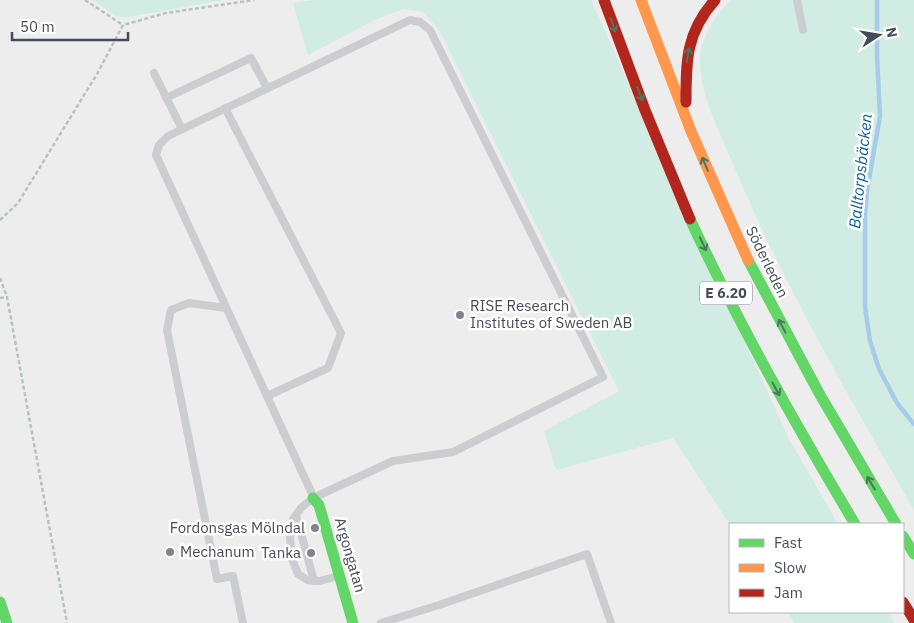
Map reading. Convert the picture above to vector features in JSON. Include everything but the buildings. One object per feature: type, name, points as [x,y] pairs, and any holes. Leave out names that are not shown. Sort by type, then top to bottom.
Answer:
[{"type":"main road","name":"E 6.20","points":[[604,0],[621,49],[675,184],[723,288],[766,370],[854,523]]},
{"type":"main road","name":"Söderleden","points":[[641,0],[686,121],[724,207],[770,303],[810,377],[895,523]]},
{"type":"main road","points":[[686,121],[686,60],[694,31],[701,16],[715,0]]},
{"type":"main road","name":"Argongatan","points":[[313,498],[319,505],[354,623]]},
{"type":"main road","points":[[904,538],[914,554]]},
{"type":"main road","points":[[0,602],[7,623]]},
{"type":"main road","points":[[904,604],[914,620]]},
{"type":"lane","points":[[797,0],[803,30]]},
{"type":"lane","points":[[313,498],[156,155],[159,145],[168,136],[410,20],[420,22],[430,30],[602,377],[453,452],[393,462],[313,498],[301,508],[293,519],[290,538],[292,559],[298,574],[307,580],[340,576]]},
{"type":"lane","points":[[166,98],[251,58],[267,88]]},
{"type":"lane","points":[[154,73],[182,129]]},
{"type":"lane","points":[[225,108],[341,333],[328,368],[267,396]]},
{"type":"lane","points":[[226,308],[189,303],[171,310],[167,330],[217,579],[233,576],[243,623]]},
{"type":"lane","points":[[296,515],[314,580]]},
{"type":"lane","points":[[381,623],[587,554],[611,623]]},
{"type":"path","points":[[85,0],[123,24],[166,13],[254,0]]},
{"type":"path","points":[[0,220],[18,203],[97,74],[123,24]]},
{"type":"path","points":[[0,278],[7,297],[67,623]]},
{"type":"path","points":[[0,298],[7,297]]},
{"type":"green space","points":[[93,0],[223,0],[128,17],[117,17]]},
{"type":"green space","points":[[313,0],[591,0],[788,437],[837,523],[729,523],[673,438],[556,470],[544,431],[619,391],[439,30],[423,12],[403,9],[375,20],[308,55],[293,3]]},
{"type":"green space","points":[[731,0],[914,0],[914,510],[841,383],[773,253],[752,209],[707,102],[701,76],[702,45],[709,28]]},
{"type":"green space","points":[[788,613],[889,613],[894,623],[795,623]]},
{"type":"waterway","name":"Balltorpsbäcken","points":[[877,0],[880,116],[867,191],[865,214],[865,307],[870,341],[879,369],[897,403],[914,424]]},
{"type":"traffic: fast","points":[[690,219],[728,297],[769,374],[854,523]]},
{"type":"traffic: fast","points":[[748,260],[819,393],[895,523]]},
{"type":"traffic: fast","points":[[313,498],[319,505],[353,623]]},
{"type":"traffic: fast","points":[[904,538],[914,554]]},
{"type":"traffic: fast","points":[[0,602],[7,623]]},
{"type":"traffic: slow","points":[[641,0],[691,131],[748,260]]},
{"type":"traffic: jam","points":[[604,0],[645,110],[690,219]]},
{"type":"traffic: jam","points":[[686,102],[686,73],[693,36],[705,12],[715,0]]},
{"type":"traffic: jam","points":[[904,604],[914,620]]},
{"type":"place","name":"RISE Research Institutes of Sweden AB","points":[[460,315]]},
{"type":"place","name":"Fordonsgas Mölndal","points":[[315,528]]},
{"type":"place","name":"Mechanum","points":[[170,552]]},
{"type":"place","name":"Tanka","points":[[311,553]]}]
